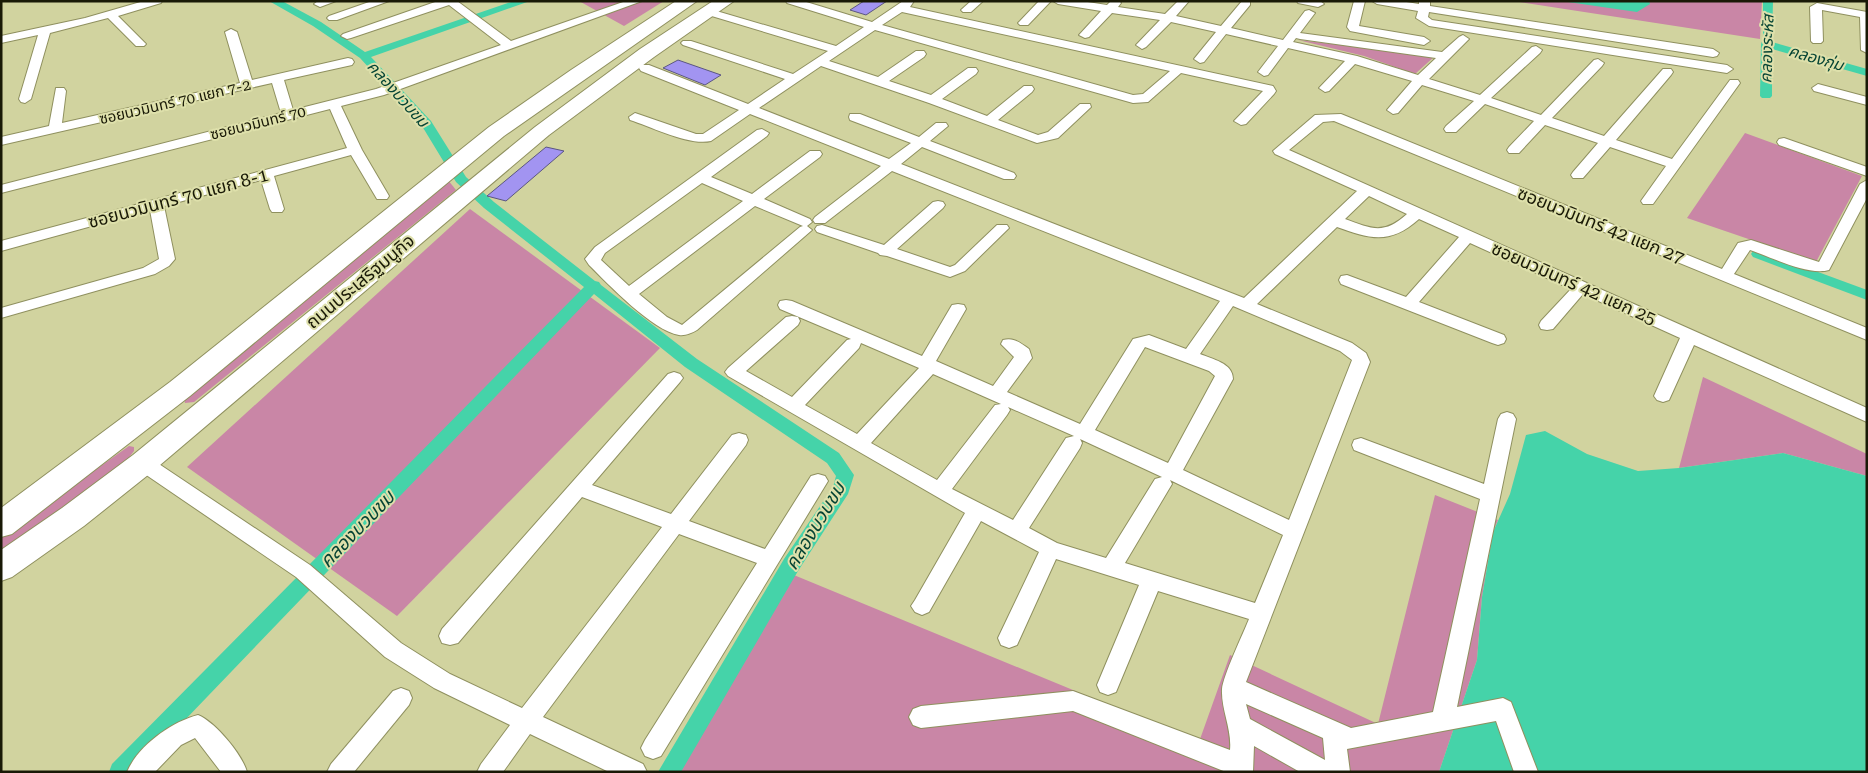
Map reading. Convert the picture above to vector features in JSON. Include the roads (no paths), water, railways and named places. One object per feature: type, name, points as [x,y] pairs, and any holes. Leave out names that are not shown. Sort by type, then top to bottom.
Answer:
[{"type":"main road","name":"ถนนประเสริฐมนูกิจ","points":[[1,568],[73,518],[144,463],[501,163],[602,86],[725,1]]},
{"type":"main road","name":"ถนนประเสริฐมนูกิจ","points":[[1,525],[73,474],[471,152],[568,80],[684,2]]},
{"type":"main road","points":[[143,418],[179,433]]},
{"type":"street","points":[[1,40],[111,15],[135,4],[157,1]]},
{"type":"street","points":[[333,18],[384,1]]},
{"type":"street","points":[[346,36],[450,1],[510,46]]},
{"type":"street","name":"ซอยนวมินทร์ 70","points":[[1,189],[380,92],[637,1]]},
{"type":"street","points":[[791,1],[936,45],[1139,100],[1147,97],[1178,70]]},
{"type":"street","points":[[967,10],[978,1]]},
{"type":"street","points":[[1024,23],[1046,1]]},
{"type":"street","points":[[1058,1],[1112,5],[1224,30],[1445,56]]},
{"type":"street","points":[[1142,45],[1184,1]]},
{"type":"street","points":[[1302,1],[1318,4]]},
{"type":"street","points":[[1360,1],[1354,29],[1424,41]]},
{"type":"street","points":[[1377,1],[1424,5],[1712,53]]},
{"type":"street","points":[[1451,1],[1689,39]]},
{"type":"street","points":[[635,117],[698,139],[711,135],[906,3],[962,23],[1269,89],[1270,92],[1241,122]]},
{"type":"street","points":[[1200,58],[1246,3]]},
{"type":"street","points":[[1085,35],[1112,5]]},
{"type":"street","points":[[1424,5],[1423,21],[1429,23],[1727,69]]},
{"type":"street","points":[[1817,41],[1816,7],[1822,6],[1866,15],[1867,50]]},
{"type":"street","points":[[709,12],[837,50]]},
{"type":"street","points":[[1264,72],[1309,13]]},
{"type":"street","points":[[111,15],[140,44]]},
{"type":"street","points":[[936,45],[962,23]]},
{"type":"street","points":[[25,99],[44,31]]},
{"type":"street","points":[[231,32],[246,85]]},
{"type":"street","points":[[1290,39],[1484,100],[1674,164]]},
{"type":"street","points":[[1393,110],[1420,80],[1463,39]]},
{"type":"street","points":[[687,43],[796,79]]},
{"type":"street","points":[[1451,129],[1536,50]]},
{"type":"street","points":[[880,81],[920,54]]},
{"type":"street","points":[[1325,88],[1353,59]]},
{"type":"street","name":"ซอยนวมินทร์ 70 แยก 7-2","points":[[1,141],[348,62]]},
{"type":"street","points":[[821,62],[880,81],[1037,139],[1053,135],[1085,107]]},
{"type":"street","points":[[1514,150],[1598,63]]},
{"type":"street","points":[[645,68],[1238,302],[1346,347],[1360,357],[1361,362],[1233,687],[1234,700],[1244,737],[1241,769],[1073,701],[921,716]]},
{"type":"street","points":[[933,100],[972,70]]},
{"type":"street","points":[[1578,175],[1667,72]]},
{"type":"street","points":[[277,78],[288,115]]},
{"type":"street","points":[[1648,200],[1734,83]]},
{"type":"street","points":[[1818,88],[1867,101]]},
{"type":"street","points":[[989,122],[1028,89]]},
{"type":"street","points":[[55,129],[60,91]]},
{"type":"street","points":[[334,104],[355,150],[382,196]]},
{"type":"street","points":[[855,117],[1009,176]]},
{"type":"street","name":"ซอยนวมินทร์ 42 แยก 25","points":[[1336,117],[1320,118],[1280,151],[1867,416]]},
{"type":"street","name":"ซอยนวมินทร์ 42 แยก 27","points":[[1336,117],[1867,334]]},
{"type":"street","points":[[762,133],[595,255],[593,259],[629,294],[673,328],[684,330],[693,325],[813,225],[941,126]]},
{"type":"street","points":[[1784,142],[1867,172]]},
{"type":"street","name":"ซอยนวมินทร์ 70 แยก 8-1","points":[[1,246],[355,150]]},
{"type":"street","points":[[629,294],[815,154]]},
{"type":"street","points":[[266,174],[277,209]]},
{"type":"street","points":[[700,177],[813,225],[885,252],[950,272],[960,268],[1002,228]]},
{"type":"street","points":[[1725,276],[1743,246],[1751,245],[1811,266],[1824,267],[1867,184]]},
{"type":"street","points":[[1189,357],[1238,302],[1335,221],[1367,190]]},
{"type":"street","points":[[1,313],[149,271],[164,263],[167,259],[156,204]]},
{"type":"street","points":[[885,252],[938,205]]},
{"type":"street","points":[[1335,221],[1366,232],[1386,233],[1402,227],[1417,212]]},
{"type":"street","points":[[1409,304],[1468,236]]},
{"type":"street","points":[[1347,280],[1498,339]]},
{"type":"street","points":[[1547,325],[1580,287]]},
{"type":"street","points":[[859,444],[926,368],[958,309]]},
{"type":"street","points":[[1261,614],[1051,549],[940,491],[734,372],[789,313],[926,368],[998,403],[1167,478],[1294,531]]},
{"type":"street","points":[[1663,396],[1689,336]]},
{"type":"street","points":[[1017,531],[1140,343],[1149,341],[1220,370],[1224,374],[1224,379],[1167,478],[1111,568]]},
{"type":"street","points":[[794,406],[854,344]]},
{"type":"street","points":[[940,491],[998,403],[1023,358],[1023,353],[1009,344]]},
{"type":"street","points":[[450,636],[674,378]]},
{"type":"street","points":[[1443,720],[1507,419]]},
{"type":"street","points":[[489,772],[739,440]]},
{"type":"street","points":[[1361,445],[1491,495]]},
{"type":"street","points":[[144,463],[311,577],[393,650],[442,681],[634,772]]},
{"type":"street","points":[[653,748],[818,481]]},
{"type":"street","points":[[579,488],[770,558]]},
{"type":"street","points":[[922,606],[977,510]]},
{"type":"street","points":[[1010,638],[1051,549]]},
{"type":"street","points":[[1108,684],[1152,580]]},
{"type":"street","points":[[1233,687],[1350,739],[1503,709],[1526,772]]},
{"type":"street","points":[[339,772],[401,698]]},
{"type":"street","points":[[139,772],[178,733],[187,728],[198,726],[206,732],[235,771]]},
{"type":"street","points":[[1242,727],[1324,772]]},
{"type":"street","points":[[1334,732],[1338,772]]},
{"type":"waterway","name":"คลองบวบขม","points":[[274,1],[317,24],[364,56]]},
{"type":"waterway","points":[[364,56],[525,1]]},
{"type":"waterway","name":"คลองระหัส","points":[[1766,44],[1768,39],[1768,1]]},
{"type":"waterway","name":"คลองกุ่ม","points":[[1766,44],[1867,73]]},
{"type":"waterway","name":"คลองระหัส","points":[[1766,44],[1766,96]]},
{"type":"waterway","name":"คลองบวบขม","points":[[364,56],[427,124],[461,179],[489,205],[593,286]]},
{"type":"waterway","points":[[1758,254],[1867,295]]},
{"type":"waterway","name":"คลองบวบขม","points":[[120,772],[593,286]]},
{"type":"waterway","name":"คลองบวบขม","points":[[593,286],[691,363],[833,458],[845,475],[842,489],[791,565],[669,772]]}]
